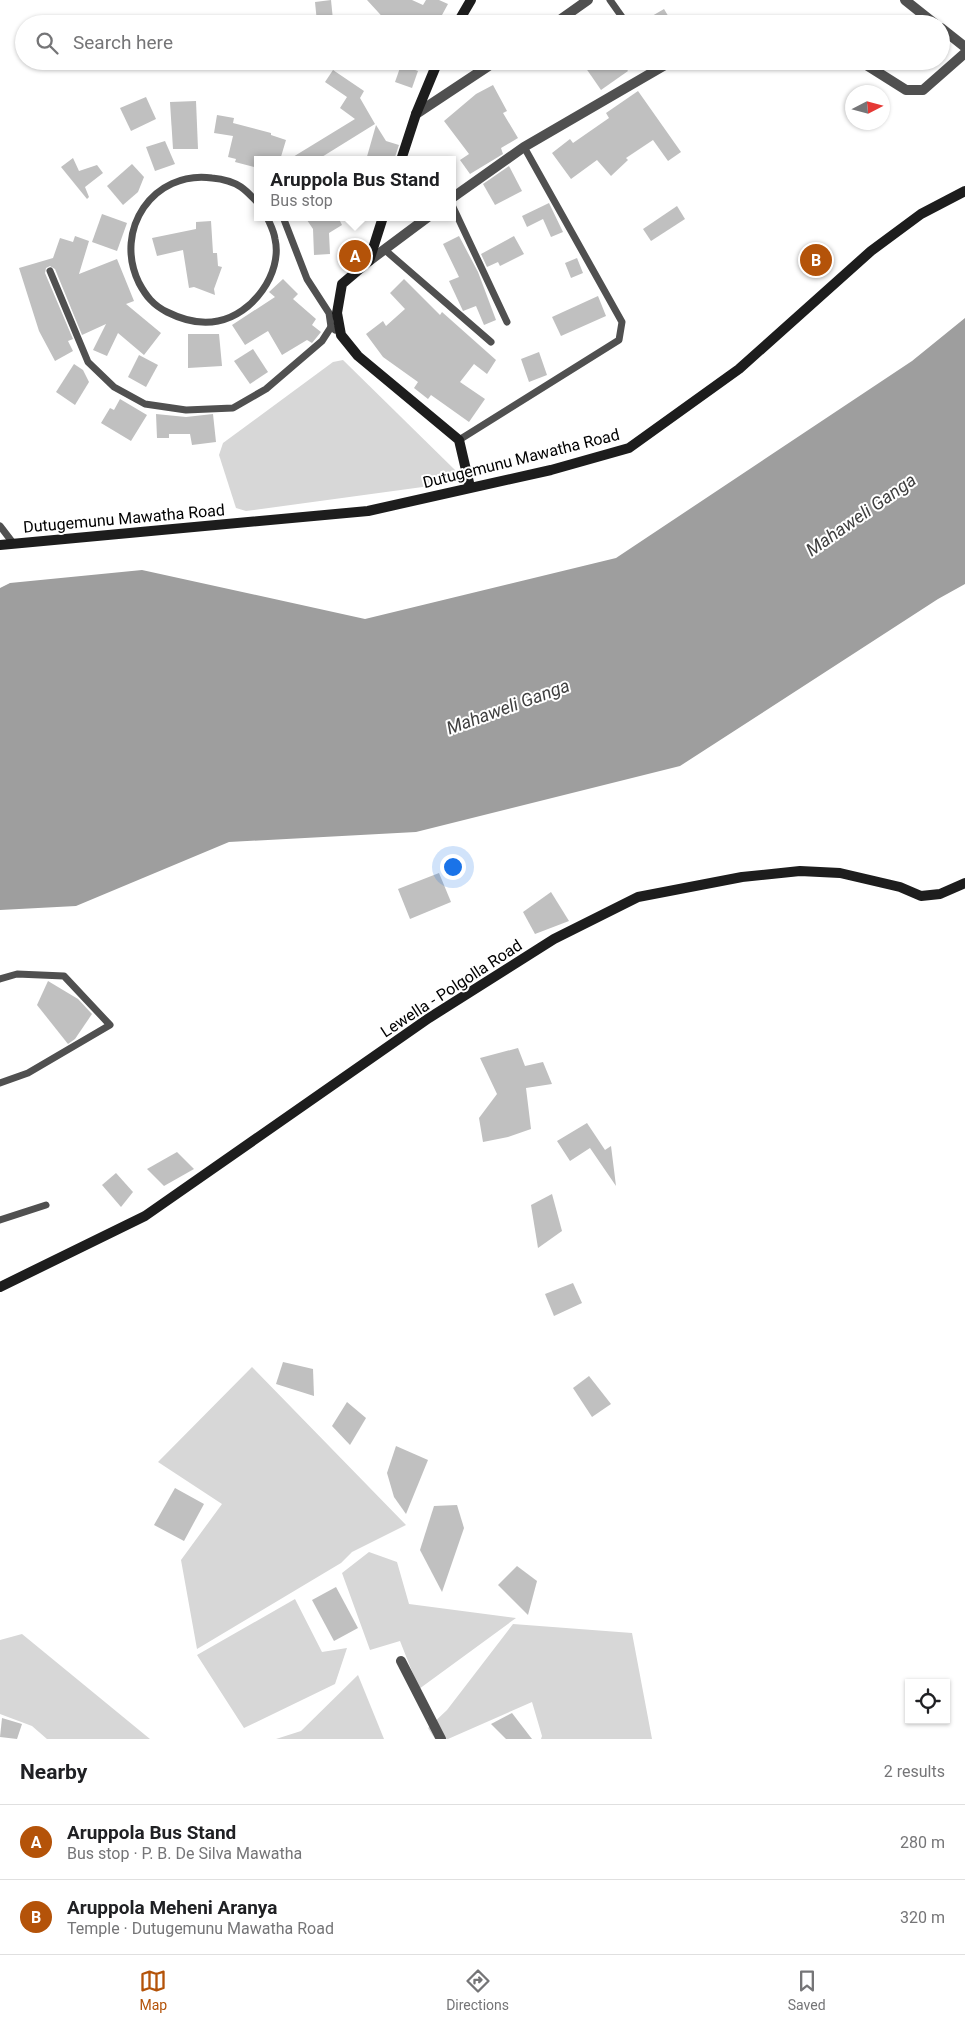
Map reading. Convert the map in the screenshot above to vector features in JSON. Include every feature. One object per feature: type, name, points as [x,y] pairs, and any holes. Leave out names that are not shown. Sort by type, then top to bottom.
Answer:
[{"type":"street","points":[[462,15],[471,0]]},
{"type":"street","points":[[567,15],[588,0]]},
{"type":"street","points":[[905,0],[924,15]]},
{"type":"street","points":[[950,35],[965,47]]},
{"type":"street","points":[[950,66],[965,53]]},
{"type":"street","points":[[402,156],[416,114],[434,70]]},
{"type":"street","points":[[416,114],[482,70]]},
{"type":"street","points":[[456,195],[524,147],[650,70]]},
{"type":"street","points":[[874,70],[906,90],[922,90],[945,70]]},
{"type":"street","name":"Dutugemunu Mawatha Road","points":[[0,545],[368,512],[550,470],[629,448],[739,369],[872,251],[921,214],[965,191]]},
{"type":"street","points":[[369,260],[382,221]]},
{"type":"street","points":[[423,221],[369,260],[342,284],[338,313],[341,335],[358,356],[459,440],[470,487]]},
{"type":"street","name":"Lewella - Polgolla Road","points":[[0,1287],[145,1216],[452,1003],[554,939],[638,896],[742,877],[800,871],[840,873],[900,887],[921,896],[940,894],[965,883]]},
{"type":"street","points":[[401,1661],[441,1739]]},
{"type":"lane","points":[[610,0],[621,15]]},
{"type":"lane","points":[[459,440],[619,340],[622,322],[524,147]]},
{"type":"lane","points":[[254,192],[228,180],[196,176],[166,185],[154,195],[135,221],[130,252],[132,268],[146,296],[157,307],[186,321],[217,322],[232,317],[258,298],[267,286],[276,255],[276,239],[269,221]]},
{"type":"lane","points":[[242,187],[254,198]]},
{"type":"lane","points":[[456,214],[507,322]]},
{"type":"lane","points":[[50,271],[88,362],[114,387],[145,404],[186,410],[233,408],[266,389],[322,341],[331,327],[329,314],[308,279],[285,221]]},
{"type":"lane","points":[[385,250],[491,342]]},
{"type":"lane","points":[[331,327],[341,335]]},
{"type":"lane","points":[[0,526],[13,543]]},
{"type":"lane","points":[[0,979],[17,974],[64,976],[110,1025],[28,1073],[0,1083]]},
{"type":"lane","points":[[0,1220],[46,1205]]},
{"type":"shaded area","points":[[343,360],[455,470],[452,483],[246,511],[236,508],[219,455],[223,443],[333,362]]},
{"type":"shaded area","points":[[252,1367],[406,1525],[352,1552],[341,1563],[197,1649],[181,1560],[222,1504],[158,1462]]},
{"type":"shaded area","points":[[369,1552],[397,1562],[409,1604],[516,1618],[419,1689],[400,1641],[370,1650],[342,1573]]},
{"type":"shaded area","points":[[295,1599],[322,1652],[347,1648],[335,1684],[244,1728],[197,1655]]},
{"type":"shaded area","points":[[513,1624],[632,1633],[652,1739],[541,1739],[542,1736],[532,1702],[448,1739],[435,1739],[428,1728],[447,1710]]},
{"type":"shaded area","points":[[22,1634],[150,1739],[47,1739],[32,1726],[0,1714],[0,1640]]},
{"type":"shaded area","points":[[358,1675],[384,1739],[276,1739],[301,1731]]},
{"type":"water","name":"Mahaweli Ganga","points":[[965,318],[965,584],[938,599],[680,766],[416,832],[229,842],[76,906],[0,910],[0,588],[10,583],[142,570],[365,619],[616,558],[912,361]]},
{"type":"building","points":[[331,0],[332,15],[316,15],[315,2]]},
{"type":"building","points":[[367,0],[412,0],[423,5],[426,0],[439,0],[448,4],[442,15],[381,15]]},
{"type":"building","points":[[664,9],[668,15],[654,15]]},
{"type":"building","points":[[333,70],[364,91],[360,98],[375,124],[323,156],[295,156],[355,119],[340,108],[347,97],[325,82]]},
{"type":"building","points":[[399,70],[418,71],[412,88],[395,82]]},
{"type":"building","points":[[587,70],[627,70],[628,71],[601,90]]},
{"type":"building","points":[[493,85],[507,111],[503,113],[518,138],[501,148],[503,154],[470,174],[460,160],[469,154],[444,121],[476,94]]},
{"type":"building","points":[[638,91],[681,152],[668,161],[653,140],[626,158],[628,160],[611,176],[597,160],[571,179],[552,153],[570,139],[573,143],[609,118],[606,113]]},
{"type":"building","points":[[146,97],[156,119],[131,131],[120,108]]},
{"type":"building","points":[[196,101],[198,149],[173,149],[170,102]]},
{"type":"building","points":[[217,115],[234,118],[233,123],[271,133],[271,135],[286,140],[281,156],[254,156],[254,167],[235,162],[236,159],[228,157],[233,136],[214,133]]},
{"type":"building","points":[[376,125],[386,141],[399,145],[395,156],[367,156]]},
{"type":"building","points":[[165,141],[175,164],[155,171],[146,147]]},
{"type":"building","points":[[73,158],[79,171],[97,165],[103,173],[85,187],[89,197],[87,199],[61,167]]},
{"type":"building","points":[[132,164],[144,177],[138,192],[123,205],[107,186]]},
{"type":"building","points":[[509,166],[522,191],[495,205],[483,184]]},
{"type":"building","points":[[549,203],[563,232],[551,237],[543,219],[527,227],[522,216]]},
{"type":"building","points":[[677,206],[685,219],[651,241],[643,229]]},
{"type":"building","points":[[102,214],[127,223],[117,251],[92,242]]},
{"type":"building","points":[[211,221],[213,253],[217,253],[218,266],[222,267],[214,289],[215,295],[194,287],[189,288],[183,250],[157,256],[152,238],[196,229],[196,222]]},
{"type":"building","points":[[308,221],[340,221],[342,225],[329,233],[330,254],[314,255],[313,229]]},
{"type":"building","points":[[75,236],[89,241],[79,274],[117,259],[134,301],[126,304],[161,333],[144,355],[118,333],[107,356],[93,350],[106,324],[82,335],[55,269],[50,266],[46,268],[45,273],[73,339],[68,341],[73,351],[55,361],[39,331],[19,268],[53,258],[60,238],[73,242]]},
{"type":"building","points":[[459,236],[478,272],[496,320],[484,325],[476,306],[463,311],[449,281],[459,277],[443,244]]},
{"type":"building","points":[[514,236],[524,254],[500,266],[498,262],[487,267],[481,254]]},
{"type":"building","points":[[577,258],[583,273],[571,278],[565,263]]},
{"type":"building","points":[[283,279],[298,294],[293,299],[316,319],[312,325],[321,332],[312,343],[307,340],[282,355],[268,331],[245,345],[232,325],[275,297],[269,292]]},
{"type":"building","points":[[404,279],[440,315],[442,312],[496,360],[487,374],[474,364],[460,382],[485,399],[469,422],[431,395],[428,399],[414,388],[418,382],[383,357],[366,334],[383,321],[386,326],[405,309],[390,293]]},
{"type":"building","points":[[598,296],[606,316],[561,336],[552,317]]},
{"type":"building","points":[[188,334],[219,334],[222,366],[188,368]]},
{"type":"building","points":[[253,349],[268,372],[250,384],[234,361]]},
{"type":"building","points":[[539,352],[547,375],[529,382],[521,359]]},
{"type":"building","points":[[139,355],[158,365],[146,387],[128,377]]},
{"type":"building","points":[[74,364],[83,370],[89,382],[75,405],[56,392]]},
{"type":"building","points":[[120,399],[147,415],[131,441],[101,423],[110,408],[114,410]]},
{"type":"building","points":[[156,414],[186,417],[213,414],[216,442],[192,445],[190,434],[169,434],[169,438],[157,438]]},
{"type":"building","points":[[439,873],[451,902],[410,919],[398,889]]},
{"type":"building","points":[[551,892],[569,921],[535,934],[523,912]]},
{"type":"building","points":[[48,981],[78,999],[92,1014],[75,1039],[68,1044],[37,1005]]},
{"type":"building","points":[[518,1048],[525,1066],[543,1062],[552,1084],[526,1088],[531,1129],[508,1137],[483,1142],[479,1118],[497,1094],[480,1058]]},
{"type":"building","points":[[587,1123],[605,1150],[611,1146],[616,1186],[590,1148],[570,1161],[557,1141]]},
{"type":"building","points":[[177,1152],[194,1169],[164,1186],[147,1169]]},
{"type":"building","points":[[116,1173],[133,1192],[121,1207],[102,1185]]},
{"type":"building","points":[[552,1194],[562,1231],[538,1248],[531,1205]]},
{"type":"building","points":[[573,1283],[582,1303],[554,1316],[545,1294]]},
{"type":"building","points":[[283,1362],[313,1369],[314,1396],[276,1384]]},
{"type":"building","points":[[589,1376],[611,1404],[592,1417],[573,1388]]},
{"type":"building","points":[[347,1402],[366,1418],[350,1445],[332,1426]]},
{"type":"building","points":[[396,1446],[428,1460],[406,1514],[394,1497],[387,1473]]},
{"type":"building","points":[[175,1488],[204,1504],[184,1541],[154,1525]]},
{"type":"building","points":[[457,1505],[464,1528],[442,1592],[420,1550],[434,1506]]},
{"type":"building","points":[[517,1566],[537,1581],[528,1615],[498,1585]]},
{"type":"building","points":[[336,1587],[358,1628],[334,1641],[312,1600]]},
{"type":"building","points":[[512,1713],[532,1739],[506,1739],[491,1724]]},
{"type":"building","points":[[2,1718],[22,1724],[17,1739],[0,1737]]},
{"type":"place","name":"Aruppola Bus Stand","points":[[355,256]]},
{"type":"place","name":"Aruppola Meheni Aranya","points":[[816,260]]}]
